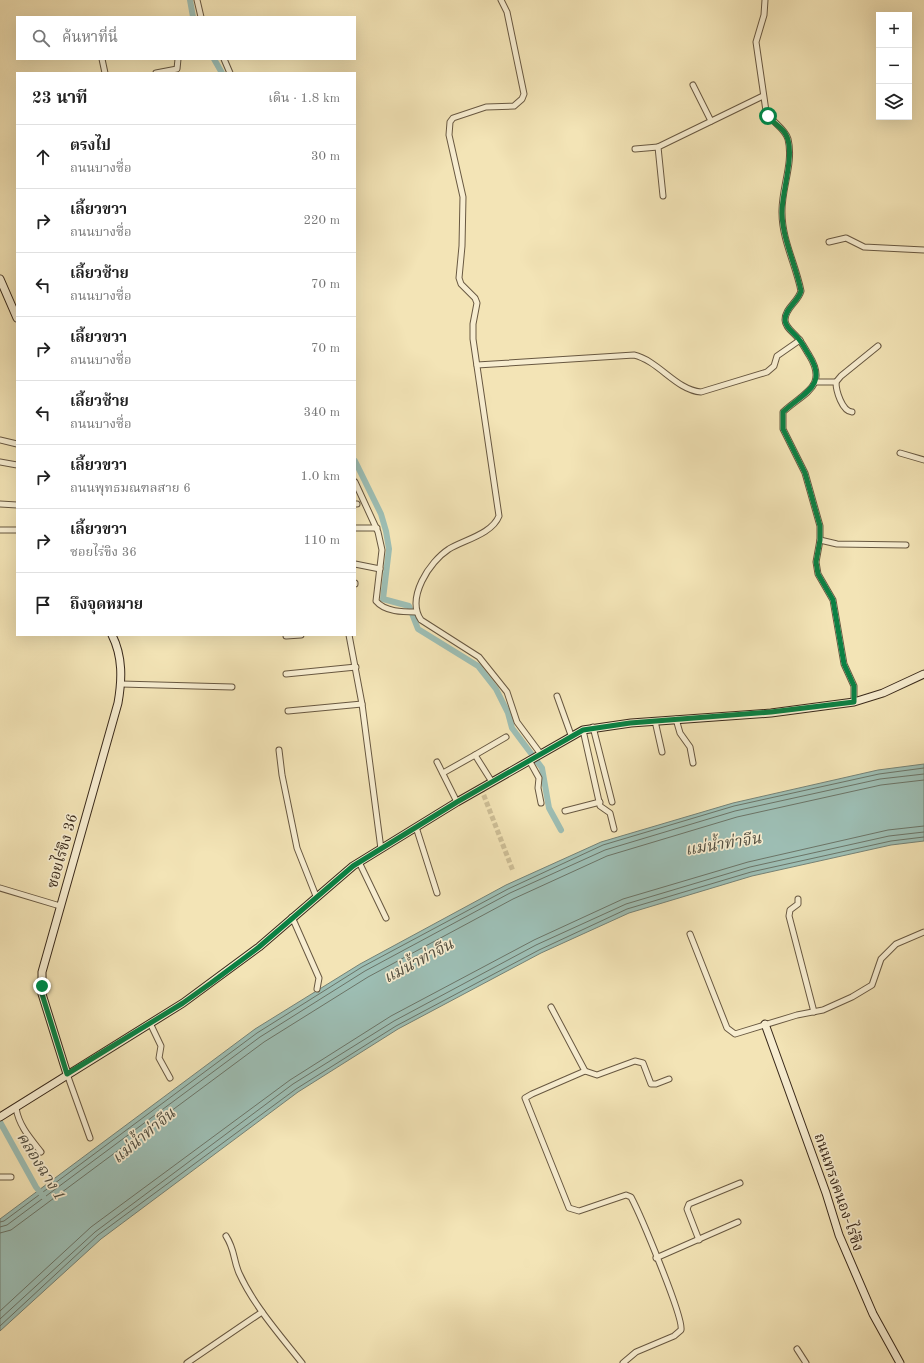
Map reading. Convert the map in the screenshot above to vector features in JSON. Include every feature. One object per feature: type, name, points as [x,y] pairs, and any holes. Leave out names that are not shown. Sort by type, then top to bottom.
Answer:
[{"type":"main road","points":[[0,279],[16,316]]},
{"type":"main road","name":"ซอยไร่ขิง 36","points":[[67,1074],[42,994],[42,972],[116,710],[121,684],[119,652],[112,636]]},
{"type":"main road","points":[[1,1117],[211,983],[259,947],[316,896],[359,862],[540,753],[583,730],[593,727],[771,712],[854,702],[878,695],[924,674]]},
{"type":"main road","name":"ถนนทรงคนอง-ไร่ขิง","points":[[765,1024],[824,1186],[839,1235],[873,1314],[900,1363]]},
{"type":"street","points":[[197,0],[201,16]]},
{"type":"street","points":[[501,0],[507,12],[524,94],[522,99],[514,106],[486,107],[461,114],[453,118],[449,129],[463,197],[462,246],[459,278],[461,284],[475,298],[476,304],[473,324],[477,365],[500,516],[496,522],[483,532],[450,549],[439,558],[420,585],[416,598],[415,612],[426,624],[479,657],[507,692],[517,722],[540,753]]},
{"type":"street","points":[[765,0],[764,15],[756,42],[763,96],[768,116],[785,132],[789,144],[782,214],[787,243],[801,291],[787,311],[784,319],[785,324],[800,340],[815,365],[817,373],[817,382],[801,399],[783,412],[782,423],[786,436],[810,486],[820,526],[820,540],[816,562],[818,574],[833,600],[844,664],[854,686],[854,702]]},
{"type":"street","points":[[102,60],[105,72]]},
{"type":"street","points":[[161,72],[177,69],[178,60]]},
{"type":"street","points":[[224,60],[230,72]]},
{"type":"street","points":[[693,85],[711,121]]},
{"type":"street","points":[[635,150],[658,147],[763,96]]},
{"type":"street","points":[[658,147],[662,196]]},
{"type":"street","points":[[829,242],[846,238],[864,247],[924,250]]},
{"type":"street","points":[[477,365],[634,355],[652,363],[690,390],[701,392],[767,372],[774,366],[777,356],[800,340]]},
{"type":"street","points":[[836,382],[841,376],[878,346]]},
{"type":"street","points":[[817,382],[836,382]]},
{"type":"street","points":[[836,382],[841,400],[847,410],[852,412]]},
{"type":"street","points":[[0,440],[16,444]]},
{"type":"street","points":[[900,453],[924,460]]},
{"type":"street","points":[[0,462],[16,465]]},
{"type":"street","points":[[356,484],[376,528],[382,550],[376,601],[382,606],[404,612],[415,612]]},
{"type":"street","points":[[0,504],[16,504]]},
{"type":"street","points":[[356,528],[376,528]]},
{"type":"street","points":[[0,530],[16,530]]},
{"type":"street","points":[[820,540],[837,544],[906,545]]},
{"type":"street","points":[[356,564],[380,570]]},
{"type":"street","points":[[349,636],[362,704],[380,849]]},
{"type":"street","points":[[286,674],[356,667]]},
{"type":"street","points":[[121,684],[232,687]]},
{"type":"street","points":[[556,696],[571,736]]},
{"type":"street","points":[[288,711],[362,704]]},
{"type":"street","points":[[676,719],[680,733],[690,747],[693,763]]},
{"type":"street","points":[[655,721],[662,752]]},
{"type":"street","points":[[593,727],[612,802]]},
{"type":"street","points":[[583,730],[600,802],[602,808],[610,813],[614,829]]},
{"type":"street","points":[[443,773],[506,737]]},
{"type":"street","points":[[279,750],[282,775],[297,848],[316,896]]},
{"type":"street","points":[[475,755],[492,782]]},
{"type":"street","points":[[529,760],[539,778],[538,788],[541,803]]},
{"type":"street","points":[[437,762],[457,802]]},
{"type":"street","points":[[565,811],[600,802]]},
{"type":"street","points":[[416,827],[437,893]]},
{"type":"street","points":[[359,862],[386,918]]},
{"type":"street","points":[[0,888],[60,906]]},
{"type":"street","points":[[798,899],[798,904],[790,910],[789,916],[814,1012]]},
{"type":"street","points":[[292,917],[319,978],[317,989]]},
{"type":"street","points":[[690,934],[729,1030],[735,1034],[765,1024],[814,1012],[841,1002],[870,986],[883,956],[896,944],[924,932]]},
{"type":"street","points":[[552,1007],[585,1071]]},
{"type":"street","points":[[150,1022],[161,1046],[158,1058],[170,1078]]},
{"type":"street","points":[[623,1363],[636,1352],[674,1336],[681,1328],[671,1295],[631,1197],[626,1195],[579,1211],[570,1208],[526,1098],[585,1071],[597,1075],[640,1061],[644,1064],[651,1084],[656,1084],[669,1079]]},
{"type":"street","points":[[67,1074],[90,1138]]},
{"type":"street","points":[[16,1108],[18,1120],[24,1131],[41,1152]]},
{"type":"street","points":[[0,1177],[11,1177]]},
{"type":"street","points":[[699,1240],[687,1209],[689,1204],[740,1183]]},
{"type":"street","points":[[656,1258],[738,1222]]},
{"type":"street","points":[[226,1236],[232,1245],[239,1274],[262,1312],[302,1363]]},
{"type":"street","points":[[187,1363],[262,1312]]},
{"type":"street","points":[[797,1349],[806,1363]]},
{"type":"water","name":"แม่น้ำท่าจีน","points":[[924,764],[924,841],[891,845],[752,876],[629,913],[541,953],[398,1029],[298,1092],[101,1239],[0,1331],[0,1219],[255,1029],[360,964],[506,885],[601,842],[733,803],[878,770]]},
{"type":"waterway","points":[[190,0],[193,16]]},
{"type":"waterway","points":[[215,60],[221,72]]},
{"type":"waterway","points":[[356,463],[381,514],[386,531],[389,549],[383,599],[409,606],[418,629],[478,666],[496,689],[508,713],[512,728],[542,768],[549,808],[561,830]]},
{"type":"waterway","name":"คลองฉาง 1","points":[[0,1122],[36,1187],[43,1196]]},
{"type":"tunnel","points":[[481,788],[513,871]]},
{"type":"route","points":[[42,986],[42,994],[67,1074],[183,1003],[211,983],[259,947],[316,896],[353,866],[457,802],[583,730],[593,727],[630,723],[771,712],[854,702],[854,686],[844,664],[833,600],[818,574],[816,562],[820,540],[820,526],[810,486],[786,436],[782,423],[783,412],[809,391],[816,382],[817,373],[815,365],[800,340],[785,324],[784,319],[787,311],[800,295],[801,291],[792,263],[782,214],[782,203],[790,151],[788,138],[785,132],[768,116]]}]
